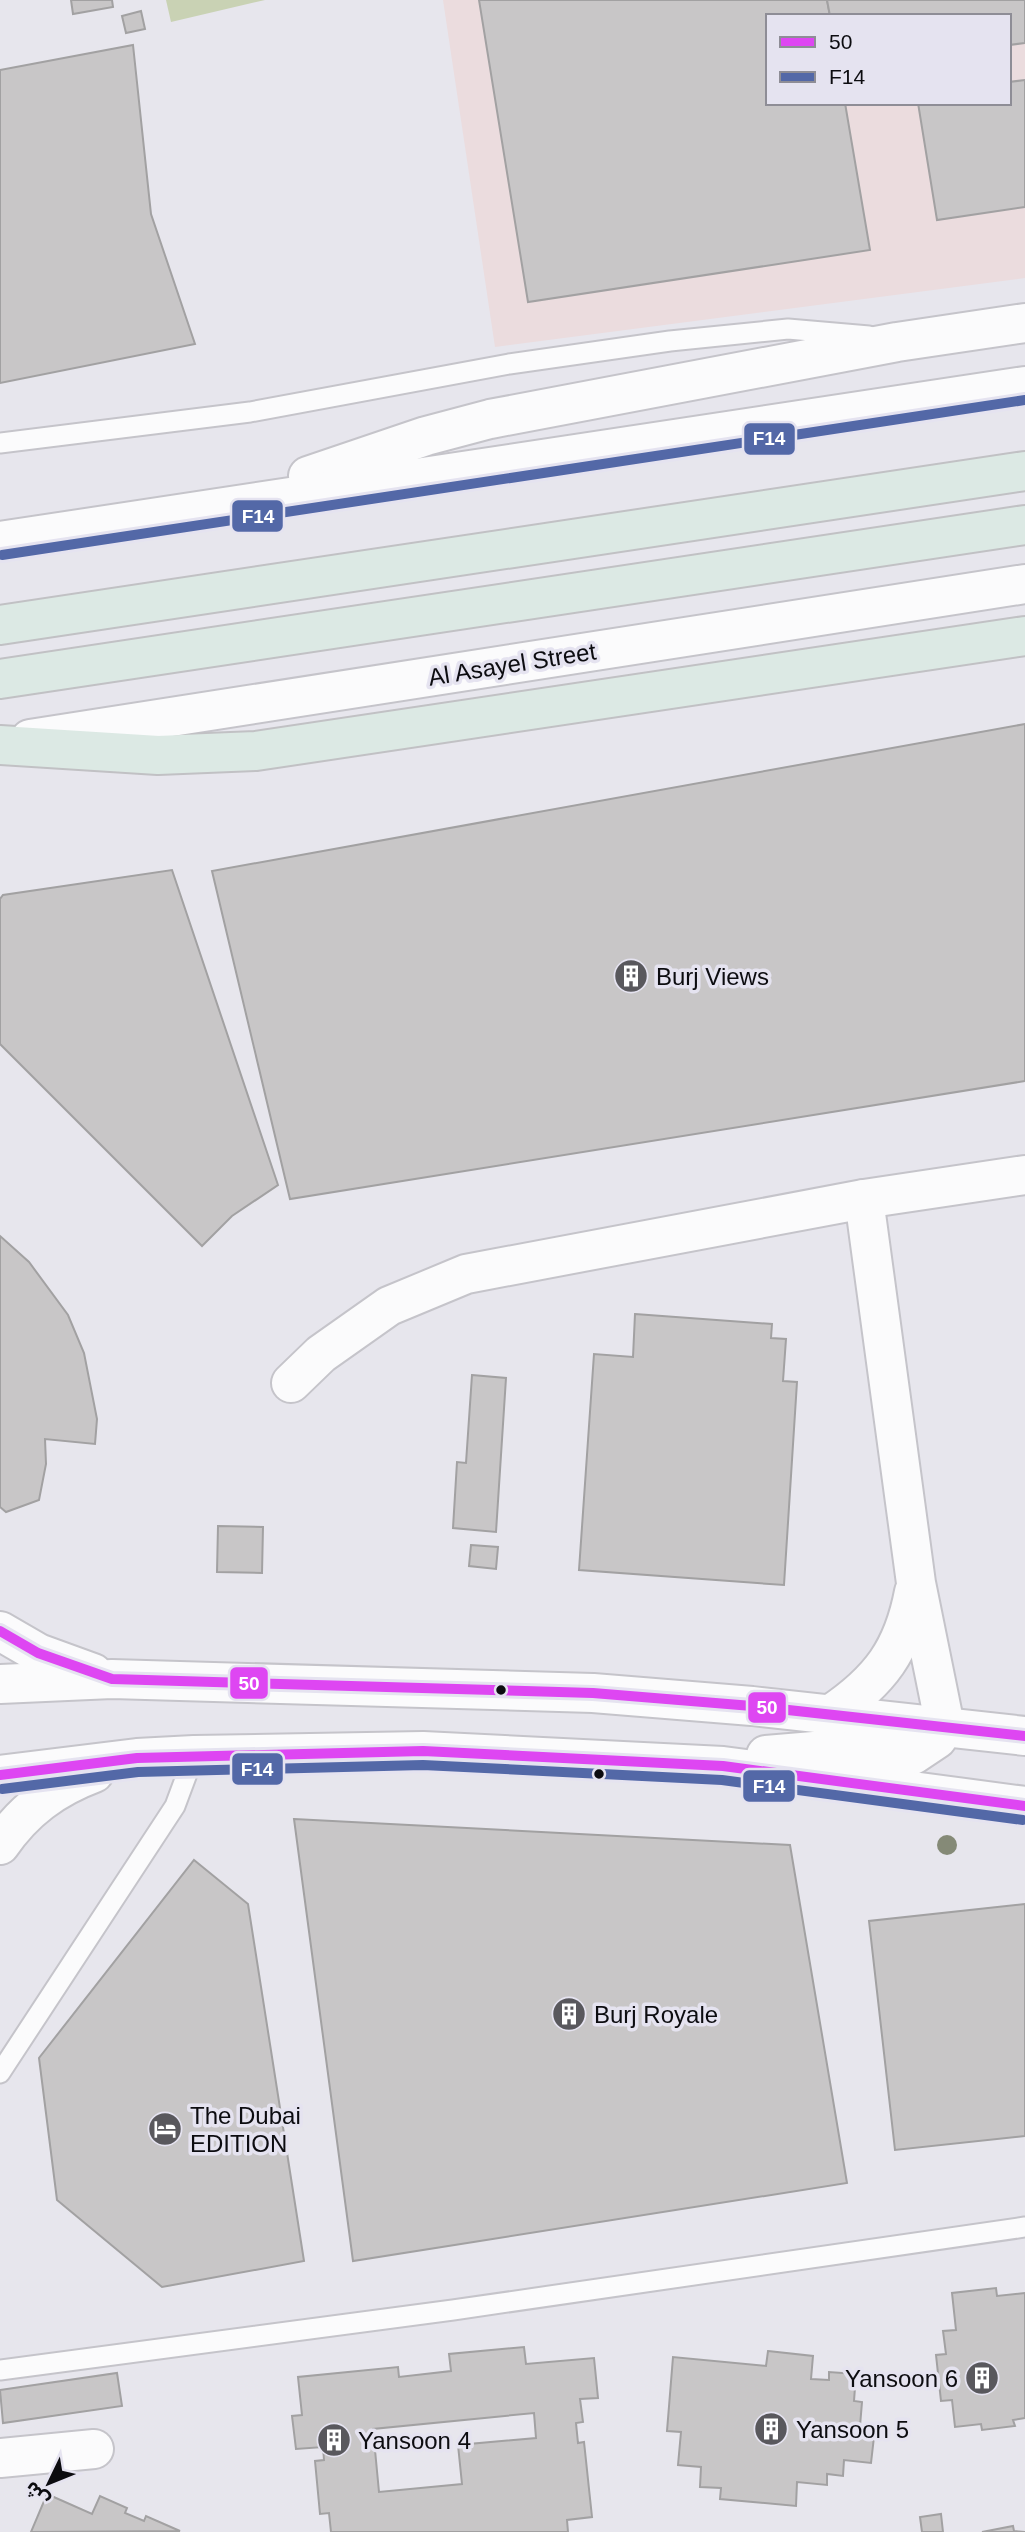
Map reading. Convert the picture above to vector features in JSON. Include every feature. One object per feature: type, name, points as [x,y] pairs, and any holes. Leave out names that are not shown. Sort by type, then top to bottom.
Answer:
[{"type":"main road","points":[[0,625],[1025,471]]},
{"type":"main road","points":[[0,679],[1025,525]]},
{"type":"main road","points":[[0,744],[110,753],[207,754],[304,746],[1025,636]]},
{"type":"street","points":[[241,503],[363,456],[490,419],[897,342],[1025,323]]},
{"type":"street","points":[[0,541],[1025,386]]},
{"type":"street","name":"Al Asayel Street","points":[[0,744],[1025,584]]},
{"type":"street","points":[[291,1383],[321,1354],[389,1306],[466,1274],[864,1199],[1025,1175]]},
{"type":"street","points":[[723,1766],[761,1756],[800,1751],[898,1757],[913,1755],[937,1739],[945,1726],[916,1583],[864,1199]]},
{"type":"street","points":[[831,1714],[871,1683],[893,1655],[908,1623],[916,1583]]},
{"type":"street","points":[[0,1631],[38,1653],[112,1679]]},
{"type":"street","points":[[0,1684],[112,1679],[593,1693],[831,1714],[1025,1736]]},
{"type":"street","points":[[0,1775],[137,1758],[423,1752],[723,1766],[1025,1806]]},
{"type":"street","points":[[0,1845],[30,1808],[54,1791],[137,1758]]},
{"type":"street","points":[[0,2437],[93,2439],[0,2458]]},
{"type":"lane","points":[[0,443],[250,412],[509,364],[751,331],[825,330],[897,342]]},
{"type":"lane","points":[[0,2073],[175,1806],[194,1755]]},
{"type":"lane","points":[[0,2370],[453,2310],[1025,2227]]},
{"type":"shaded area","points":[[443,0],[1025,0],[1025,278],[495,347]]},
{"type":"green space","points":[[166,0],[265,0],[171,22]]},
{"type":"building","points":[[71,0],[112,0],[113,7],[73,14]]},
{"type":"building","points":[[479,0],[827,0],[830,14],[766,14],[766,105],[845,105],[870,250],[528,302]]},
{"type":"building","points":[[827,0],[1025,0],[1025,43],[1011,45],[1011,14],[830,14]]},
{"type":"building","points":[[141,11],[145,29],[126,33],[122,16]]},
{"type":"building","points":[[133,45],[151,214],[195,344],[0,383],[0,70]]},
{"type":"building","points":[[1025,80],[1025,207],[937,220],[918,105],[1011,105],[1011,82]]},
{"type":"building","name":"Burj Views","points":[[1025,724],[1025,1081],[290,1199],[212,871]]},
{"type":"building","points":[[172,870],[278,1185],[232,1216],[202,1246],[0,1044],[0,899],[3,895]]},
{"type":"building","points":[[0,1236],[29,1262],[68,1315],[84,1353],[97,1419],[95,1444],[45,1439],[46,1464],[39,1500],[6,1512],[0,1507]]},
{"type":"building","points":[[635,1314],[772,1324],[771,1338],[786,1339],[783,1381],[797,1382],[784,1585],[579,1570],[594,1354],[633,1357]]},
{"type":"building","points":[[472,1375],[506,1378],[496,1532],[453,1528],[457,1462],[466,1463]]},
{"type":"building","points":[[218,1526],[263,1527],[262,1573],[217,1572]]},
{"type":"building","points":[[471,1545],[498,1547],[496,1569],[469,1566]]},
{"type":"building","name":"Burj Royale","points":[[294,1819],[790,1845],[847,2183],[353,2261]]},
{"type":"building","name":"The Dubai EDITION","points":[[194,1860],[248,1904],[304,2261],[162,2287],[57,2200],[39,2058]]},
{"type":"building","points":[[1025,1904],[1025,2136],[895,2150],[869,1921]]},
{"type":"building","name":"Yansoon 6","points":[[996,2288],[997,2296],[1025,2293],[1025,2418],[1013,2420],[1015,2426],[982,2430],[981,2424],[955,2427],[952,2400],[941,2401],[936,2355],[946,2354],[943,2331],[956,2330],[952,2293]]},
{"type":"building","name":"Yansoon 4","points":[[524,2347],[526,2364],[594,2358],[598,2398],[580,2399],[583,2422],[576,2423],[578,2443],[584,2442],[592,2517],[567,2520],[568,2532],[331,2532],[329,2513],[320,2514],[315,2461],[324,2460],[323,2447],[296,2449],[292,2416],[302,2415],[298,2377],[398,2367],[399,2377],[451,2371],[449,2354]],"holes":[[[534,2413],[536,2438],[458,2445],[462,2484],[379,2492],[373,2429]]]},
{"type":"building","name":"Yansoon 5","points":[[768,2351],[813,2356],[811,2379],[829,2380],[829,2372],[856,2374],[854,2401],[862,2402],[860,2426],[875,2428],[871,2463],[844,2460],[843,2476],[827,2474],[827,2485],[797,2482],[796,2506],[720,2499],[721,2488],[700,2487],[701,2467],[678,2465],[681,2432],[667,2431],[673,2357],[766,2366]]},
{"type":"building","points":[[117,2373],[122,2406],[3,2423],[0,2390]]},
{"type":"building","points":[[47,2494],[92,2514],[100,2496],[127,2508],[125,2513],[144,2521],[146,2516],[180,2531],[31,2532]]},
{"type":"building","points":[[941,2514],[943,2532],[922,2532],[920,2517]]},
{"type":"building","points":[[1013,2526],[1014,2531],[1025,2532],[982,2532]]},
{"type":"transit line","name":"F14","points":[[2,555],[1025,400]]},
{"type":"transit line","name":"50","points":[[0,1631],[38,1653],[112,1679],[593,1693],[752,1706],[1025,1736]]},
{"type":"transit line","name":"50","points":[[0,1775],[137,1758],[423,1751],[723,1766],[1025,1806]]},
{"type":"transit line","name":"F14","points":[[2,1789],[138,1772],[423,1765],[722,1780],[1023,1820]]},
{"type":"place","name":"Burj Views","points":[[631,976]]},
{"type":"place","name":"Burj Royale","points":[[569,2014]]},
{"type":"place","name":"The Dubai EDITION","points":[[165,2129]]},
{"type":"place","name":"Yansoon 6","points":[[982,2378]]},
{"type":"place","name":"Yansoon 5","points":[[771,2429]]},
{"type":"place","name":"Yansoon 4","points":[[334,2440]]}]
